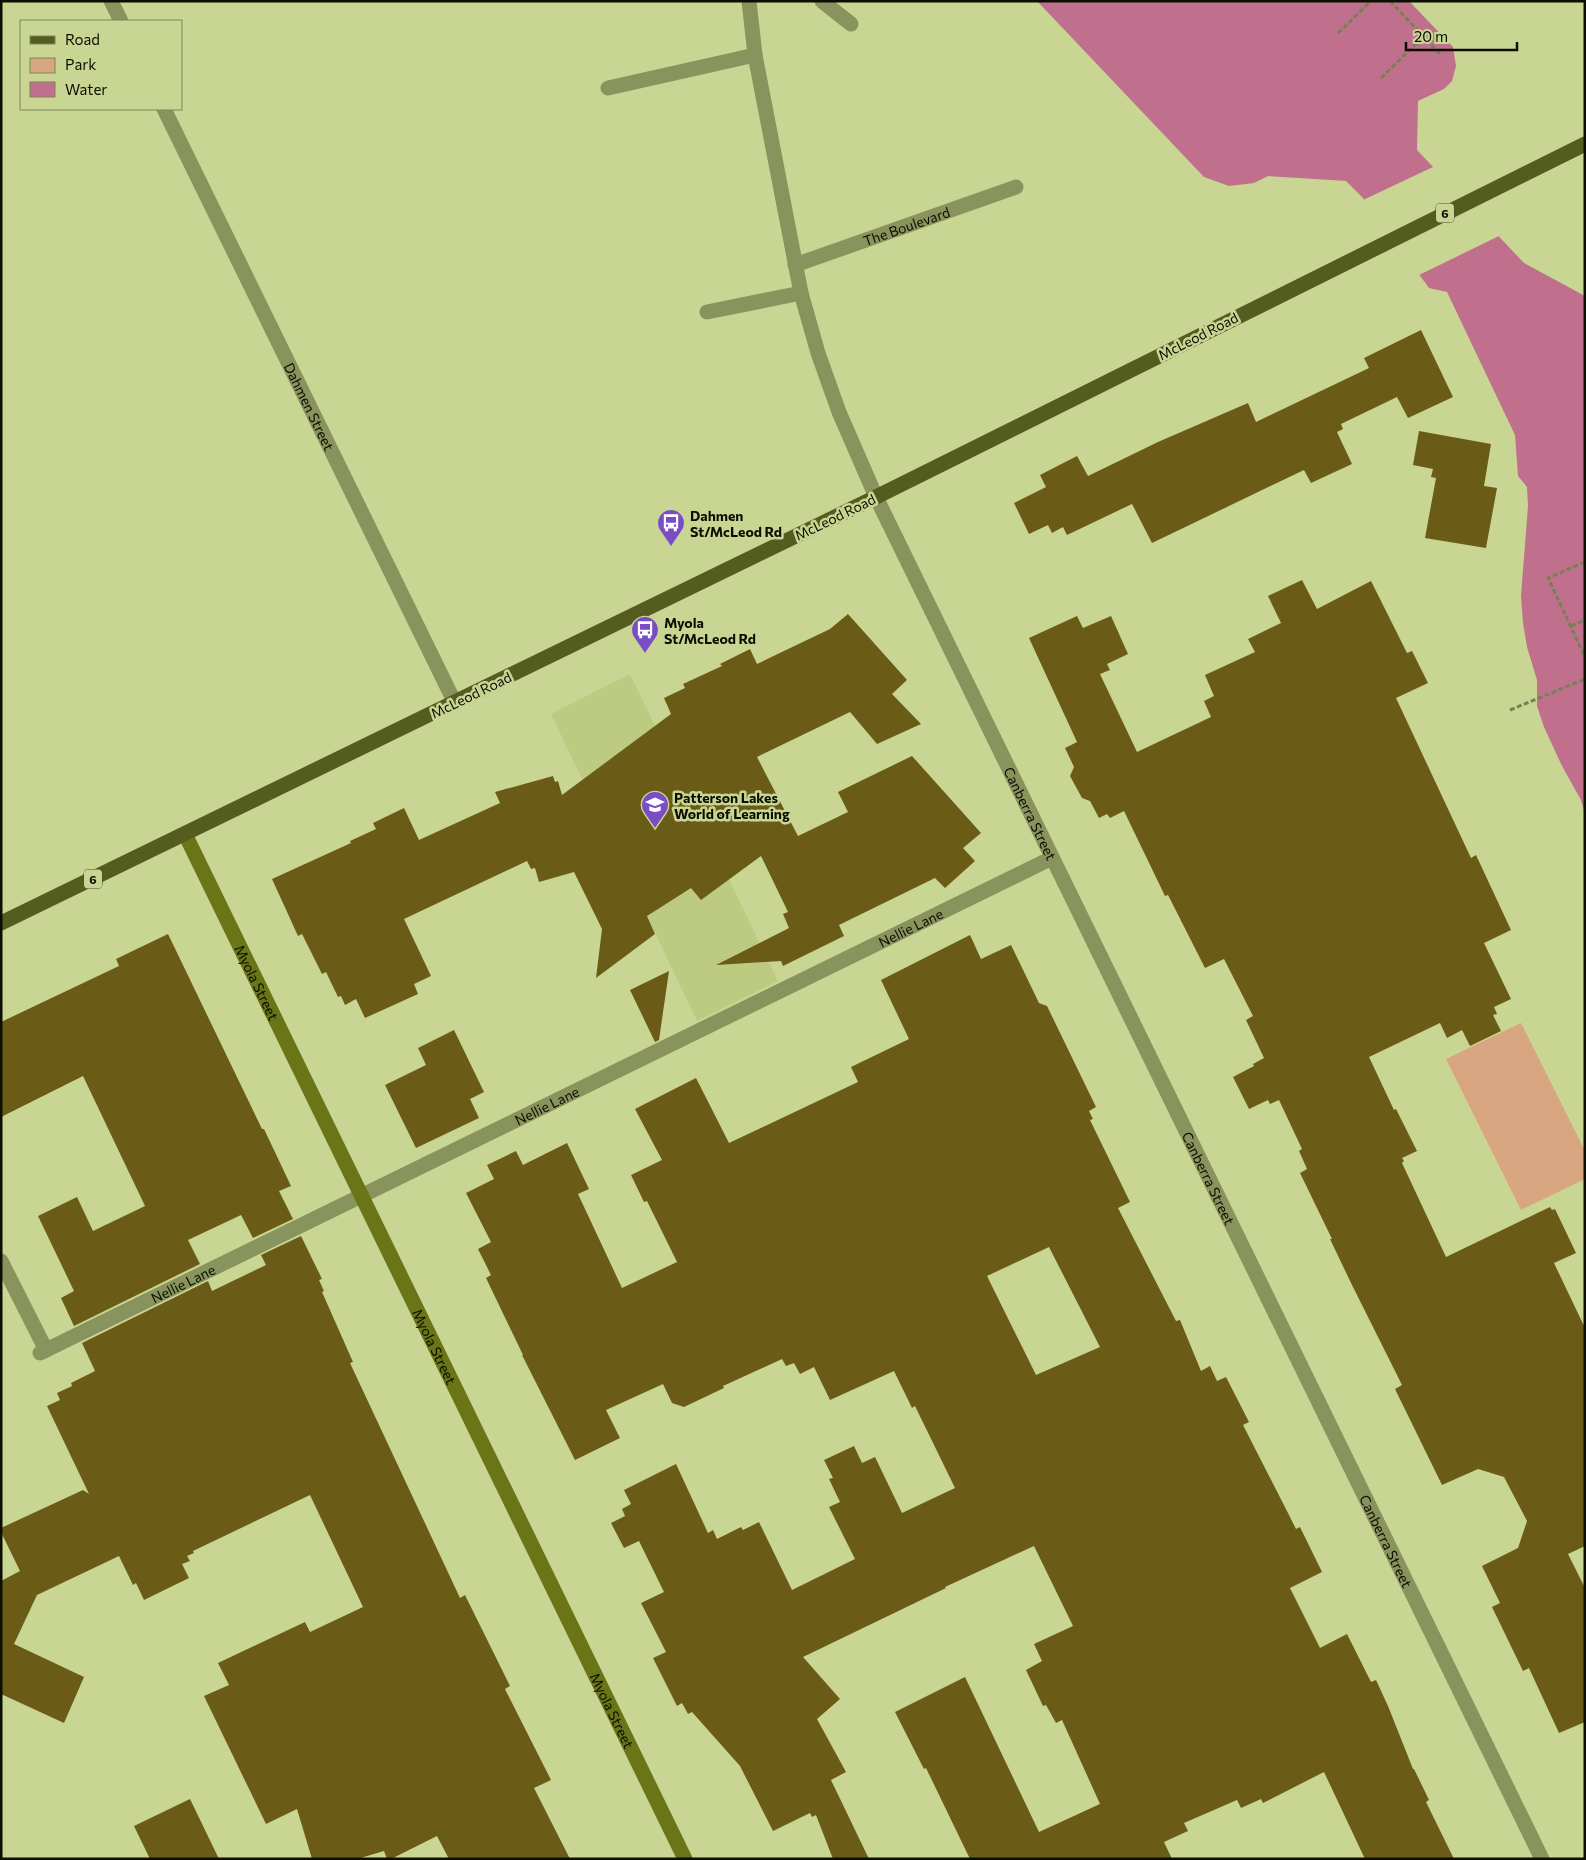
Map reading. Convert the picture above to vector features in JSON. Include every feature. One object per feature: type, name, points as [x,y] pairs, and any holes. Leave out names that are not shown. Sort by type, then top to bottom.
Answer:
[{"type":"main road","name":"McLeod Road","points":[[1,923],[876,497],[1585,144]]},
{"type":"street","points":[[111,1],[120,20]]},
{"type":"street","points":[[749,1],[755,56],[801,293],[818,353],[839,412],[876,497]]},
{"type":"street","points":[[822,1],[851,24]]},
{"type":"street","points":[[608,88],[755,56]]},
{"type":"street","name":"Dahmen Street","points":[[164,110],[455,703]]},
{"type":"street","name":"The Boulevard","points":[[795,265],[1016,187]]},
{"type":"street","points":[[707,312],[801,293]]},
{"type":"street","name":"Canberra Street","points":[[876,497],[1542,1859]]},
{"type":"street","name":"Myola Street","points":[[185,834],[685,1859]]},
{"type":"street","name":"Nellie Lane","points":[[1,1260],[43,1351],[362,1197],[1052,858]]},
{"type":"path","points":[[1338,33],[1371,1]]},
{"type":"path","points":[[1390,1],[1442,55]]},
{"type":"path","points":[[1381,78],[1424,36]]},
{"type":"path","points":[[1585,562],[1548,578],[1585,657]]},
{"type":"path","points":[[1571,626],[1585,620]]},
{"type":"path","points":[[1510,710],[1585,679]]},
{"type":"shaded area","name":"Patterson Lakes World of Learning","points":[[630,674],[778,981],[697,1021],[551,714]]},
{"type":"green space","points":[[1521,1023],[1585,1151],[1585,1179],[1521,1210],[1446,1059]]},
{"type":"water","points":[[1037,1],[1409,1],[1453,47],[1456,66],[1452,81],[1444,89],[1418,101],[1417,150],[1524,263],[1585,296],[1585,814],[1581,800],[1562,766],[1544,727],[1537,706],[1537,680],[1527,647],[1521,596],[1528,506],[1527,487],[1518,476],[1515,435],[1447,292],[1429,288],[1362,197],[1346,181],[1268,176],[1254,183],[1229,186],[1204,177]]},
{"type":"pier","points":[[1435,166],[1501,235],[1417,276],[1361,201]]},
{"type":"building","points":[[1421,330],[1453,397],[1408,418],[1397,397],[1341,424],[1343,429],[1337,432],[1352,464],[1311,483],[1304,470],[1152,543],[1132,504],[1067,535],[1063,527],[1052,533],[1048,525],[1029,534],[1014,503],[1046,487],[1040,475],[1077,456],[1088,476],[1158,442],[1248,403],[1256,422],[1369,368],[1364,358]]},
{"type":"building","points":[[1419,431],[1491,444],[1484,486],[1497,488],[1486,548],[1425,538],[1436,478],[1431,477],[1433,469],[1413,465]]},
{"type":"building","points":[[1302,580],[1317,609],[1371,581],[1407,653],[1412,651],[1428,683],[1396,698],[1471,858],[1476,855],[1511,930],[1484,943],[1511,999],[1494,1007],[1497,1014],[1493,1015],[1501,1031],[1470,1046],[1462,1030],[1447,1038],[1440,1023],[1369,1057],[1394,1110],[1396,1109],[1417,1151],[1402,1158],[1404,1161],[1402,1163],[1446,1257],[1550,1207],[1552,1210],[1555,1209],[1576,1253],[1554,1263],[1585,1328],[1585,1546],[1568,1554],[1585,1588],[1585,1722],[1559,1733],[1529,1668],[1523,1671],[1492,1607],[1500,1603],[1482,1566],[1518,1548],[1527,1521],[1504,1477],[1478,1469],[1442,1485],[1395,1389],[1402,1385],[1351,1283],[1300,1173],[1307,1169],[1299,1151],[1302,1149],[1279,1100],[1270,1104],[1268,1100],[1249,1109],[1233,1077],[1254,1066],[1253,1064],[1264,1058],[1246,1020],[1253,1016],[1224,959],[1205,968],[1168,895],[1165,896],[1124,811],[1110,818],[1107,814],[1099,818],[1090,801],[1082,798],[1070,776],[1074,767],[1065,748],[1077,742],[1029,638],[1077,616],[1083,628],[1111,616],[1128,654],[1107,664],[1110,670],[1100,674],[1137,752],[1211,717],[1204,701],[1214,696],[1205,675],[1255,652],[1248,639],[1281,623],[1268,596]]},
{"type":"building","points":[[848,614],[907,680],[892,694],[921,724],[877,744],[850,712],[757,757],[798,836],[848,812],[838,792],[912,756],[981,833],[963,848],[975,861],[945,888],[935,878],[839,925],[844,936],[783,966],[781,961],[716,965],[789,928],[783,914],[788,912],[761,856],[701,900],[691,888],[647,916],[655,934],[596,978],[602,929],[574,872],[539,882],[535,868],[531,869],[527,861],[404,919],[431,976],[414,984],[418,994],[365,1018],[356,999],[345,1005],[341,996],[338,997],[326,972],[322,974],[302,934],[298,936],[272,879],[351,843],[350,841],[376,829],[373,823],[404,808],[419,840],[500,803],[495,792],[553,776],[555,782],[558,781],[562,795],[671,714],[664,698],[685,688],[683,684],[722,666],[720,664],[750,649],[757,664],[830,629]]},
{"type":"building","points":[[168,934],[291,1186],[279,1191],[293,1219],[253,1238],[241,1215],[188,1240],[200,1264],[74,1326],[61,1298],[74,1291],[38,1216],[77,1197],[93,1231],[145,1206],[83,1076],[1,1117],[1,1022],[119,966],[116,959]]},
{"type":"building","points":[[970,935],[981,959],[1011,945],[1039,1003],[1047,1006],[1096,1107],[1089,1111],[1093,1119],[1090,1120],[1130,1202],[1118,1208],[1176,1321],[1180,1320],[1201,1371],[1210,1366],[1217,1381],[1226,1377],[1249,1422],[1243,1425],[1296,1529],[1300,1527],[1322,1572],[1290,1588],[1320,1648],[1347,1634],[1371,1682],[1376,1680],[1413,1769],[1429,1800],[1426,1802],[1454,1859],[1365,1859],[1324,1772],[1263,1803],[1261,1799],[1241,1808],[1237,1800],[1184,1823],[1188,1831],[1164,1842],[1172,1859],[970,1859],[926,1768],[924,1769],[895,1712],[965,1677],[1039,1832],[1100,1804],[1062,1720],[1056,1723],[1046,1705],[1043,1706],[1026,1670],[1042,1661],[1034,1644],[1073,1626],[1034,1546],[945,1587],[803,1657],[840,1699],[817,1719],[846,1772],[831,1780],[869,1859],[833,1859],[816,1815],[812,1817],[810,1813],[773,1831],[740,1766],[692,1712],[688,1714],[682,1703],[677,1706],[653,1658],[666,1652],[641,1603],[664,1592],[639,1541],[624,1548],[611,1523],[625,1516],[622,1509],[631,1504],[624,1490],[676,1464],[708,1533],[713,1530],[717,1539],[741,1527],[743,1530],[759,1522],[792,1590],[855,1559],[829,1507],[840,1502],[829,1479],[833,1478],[824,1460],[854,1446],[862,1463],[875,1457],[902,1513],[955,1488],[915,1406],[912,1408],[894,1371],[830,1400],[814,1367],[800,1374],[794,1363],[786,1366],[782,1359],[723,1386],[724,1388],[684,1407],[672,1403],[663,1384],[606,1410],[620,1438],[575,1460],[486,1278],[491,1275],[478,1249],[491,1242],[466,1193],[494,1179],[487,1165],[516,1151],[523,1165],[567,1143],[589,1189],[578,1194],[622,1288],[677,1262],[647,1201],[644,1202],[631,1175],[662,1160],[635,1109],[696,1078],[729,1143],[858,1082],[851,1067],[909,1039],[881,980]],"holes":[[[1049,1247],[1100,1347],[1036,1375],[987,1276]]]},
{"type":"building","points":[[669,971],[659,1040],[655,1042],[630,990]]},
{"type":"building","points":[[454,1030],[484,1092],[470,1099],[479,1118],[416,1148],[385,1085],[426,1065],[418,1048]]},
{"type":"building","points":[[301,1236],[322,1279],[319,1280],[324,1291],[322,1292],[353,1362],[350,1363],[460,1598],[465,1595],[510,1686],[505,1689],[551,1780],[534,1788],[570,1859],[449,1859],[437,1836],[391,1859],[387,1859],[384,1851],[357,1859],[312,1859],[297,1809],[266,1824],[204,1696],[229,1685],[218,1663],[305,1622],[310,1632],[363,1607],[310,1495],[193,1551],[194,1553],[187,1556],[190,1561],[182,1564],[189,1578],[144,1600],[136,1583],[133,1585],[119,1556],[37,1595],[14,1644],[84,1677],[64,1723],[1,1694],[1,1581],[20,1571],[1,1532],[1,1528],[83,1490],[89,1494],[47,1406],[60,1400],[57,1393],[72,1386],[71,1383],[95,1371],[82,1343],[208,1281],[212,1291],[266,1265],[261,1255]]},
{"type":"building","points":[[190,1799],[219,1859],[150,1859],[134,1826]]},
{"type":"place","name":"Dahmen St/McLeod Rd","points":[[671,547]]},
{"type":"place","name":"Myola St/McLeod Rd","points":[[645,654]]},
{"type":"place","name":"Patterson Lakes World of Learning","points":[[655,829]]}]
